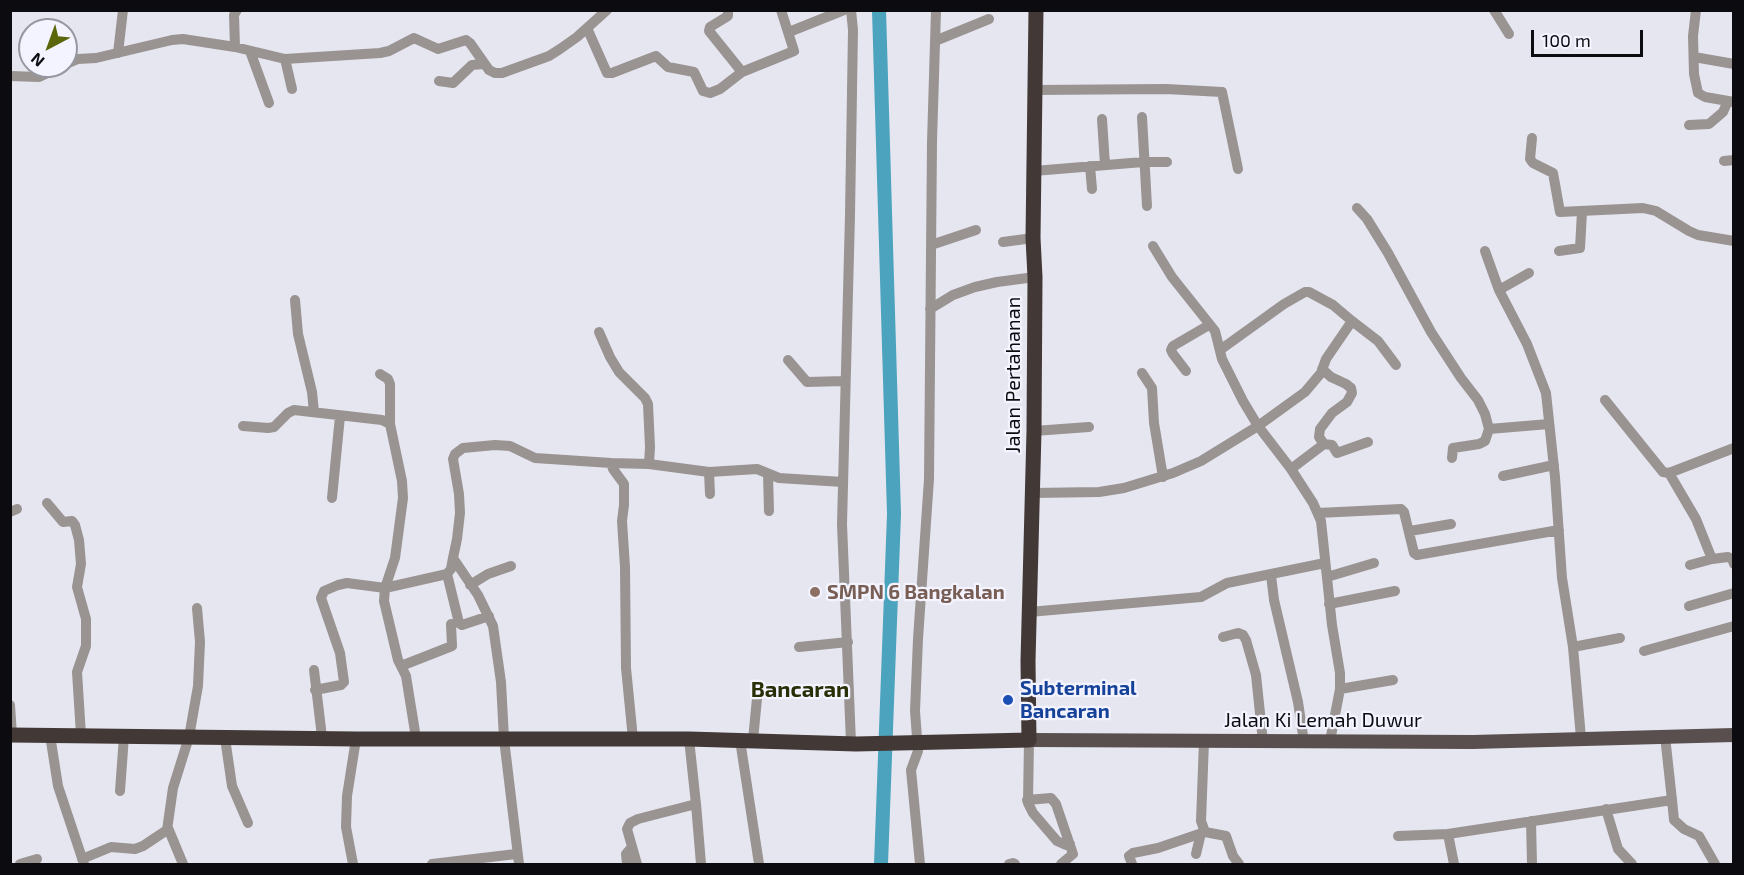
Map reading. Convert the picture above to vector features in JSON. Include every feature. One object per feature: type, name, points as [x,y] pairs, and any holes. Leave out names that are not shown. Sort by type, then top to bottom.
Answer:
[{"type":"highway","name":"Jalan Pertahanan","points":[[1029,740],[1029,612],[1034,430],[1033,238],[1036,10]]},
{"type":"highway","name":"Jalan Ki Lemah Duwur","points":[[11,735],[356,739],[688,739],[854,743],[1029,740]]},
{"type":"main road","name":"Jalan Ki Lemah Duwur","points":[[1029,740],[1473,742],[1734,735]]},
{"type":"street","points":[[118,53],[123,10]]},
{"type":"street","points":[[235,47],[234,15],[237,10]]},
{"type":"street","points":[[78,59],[96,58],[183,39],[235,47],[285,59],[380,53],[389,51],[414,38],[438,49],[466,40],[495,73],[509,71],[549,56],[607,10]]},
{"type":"street","points":[[728,10],[728,16],[710,27],[709,31],[742,72]]},
{"type":"street","points":[[587,28],[607,73],[612,74],[656,56],[668,67],[694,72],[703,91],[710,93],[720,89],[742,72],[792,53],[794,45],[781,10]]},
{"type":"street","points":[[789,32],[844,10]]},
{"type":"street","points":[[851,10],[853,30],[850,203],[842,524],[854,743]]},
{"type":"street","points":[[920,864],[911,770],[918,751],[915,742],[915,711],[929,480],[936,10]]},
{"type":"street","points":[[1494,10],[1509,34]]},
{"type":"street","points":[[1689,126],[1709,124],[1731,102],[1705,97],[1698,93],[1694,74],[1696,10]]},
{"type":"street","points":[[935,41],[989,19]]},
{"type":"street","points":[[250,51],[269,103]]},
{"type":"street","points":[[1694,57],[1734,64]]},
{"type":"street","points":[[285,59],[292,89]]},
{"type":"street","points":[[439,81],[453,83],[472,64],[484,63]]},
{"type":"street","points":[[1035,90],[1166,88],[1222,92],[1238,169]]},
{"type":"street","points":[[1142,117],[1147,206]]},
{"type":"street","points":[[1102,119],[1105,165]]},
{"type":"street","points":[[1532,138],[1530,159],[1552,173],[1558,211],[1562,213],[1643,208],[1656,211],[1689,231],[1734,241]]},
{"type":"street","points":[[1034,171],[1167,162]]},
{"type":"street","points":[[1090,166],[1092,189]]},
{"type":"street","points":[[1357,208],[1367,219],[1388,252],[1449,360],[1478,400],[1489,429],[1482,443],[1453,448],[1452,458]]},
{"type":"street","points":[[1559,251],[1580,248],[1582,212]]},
{"type":"street","points":[[931,245],[976,230]]},
{"type":"street","points":[[1003,242],[1033,238]]},
{"type":"street","points":[[1153,246],[1216,334],[1222,359],[1233,382],[1258,426],[1291,469],[1321,521],[1340,689],[1330,741]]},
{"type":"street","points":[[1485,251],[1499,290],[1527,344],[1546,393],[1562,578],[1573,647],[1581,738]]},
{"type":"street","points":[[1499,290],[1529,273]]},
{"type":"street","points":[[930,309],[953,295],[975,287],[1035,277]]},
{"type":"street","points":[[1220,350],[1284,304],[1309,292],[1333,305],[1378,341],[1396,364]]},
{"type":"street","points":[[295,300],[298,334],[312,392],[314,412]]},
{"type":"street","points":[[1033,493],[1099,492],[1124,488],[1163,477],[1201,461],[1297,399],[1317,379],[1326,359],[1352,321]]},
{"type":"street","points":[[1186,371],[1173,354],[1173,346],[1209,325]]},
{"type":"street","points":[[599,332],[619,372],[645,398],[648,404],[649,464]]},
{"type":"street","points":[[788,360],[807,382],[845,381]]},
{"type":"street","points":[[1322,369],[1331,377],[1347,384],[1352,393],[1347,402],[1332,413],[1320,429],[1319,437],[1324,444]]},
{"type":"street","points":[[1142,373],[1152,388],[1154,423],[1163,477]]},
{"type":"street","points":[[380,374],[388,379],[390,384],[390,424],[402,481],[403,498],[395,558],[385,588],[385,610],[406,676],[416,738]]},
{"type":"street","points":[[1605,400],[1663,472],[1669,473],[1734,448]]},
{"type":"street","points":[[243,426],[268,428],[278,423],[292,410],[382,420],[390,424]]},
{"type":"street","points":[[332,498],[340,416]]},
{"type":"street","points":[[1489,429],[1549,424]]},
{"type":"street","points":[[1034,430],[1089,427]]},
{"type":"street","points":[[1291,469],[1324,444],[1332,445],[1338,453],[1368,442]]},
{"type":"street","points":[[315,690],[341,686],[344,682],[340,653],[321,598],[322,594],[347,583],[385,588],[447,574],[451,569],[459,513],[459,494],[453,459],[459,450],[495,445],[510,446],[535,458],[649,464],[710,472],[757,469],[779,478],[843,482]]},
{"type":"street","points":[[611,463],[624,484],[622,521],[626,668],[633,739]]},
{"type":"street","points":[[1503,476],[1554,465]]},
{"type":"street","points":[[710,472],[710,494]]},
{"type":"street","points":[[1669,473],[1696,519],[1712,559]]},
{"type":"street","points":[[768,474],[769,511]]},
{"type":"street","points":[[47,503],[63,522],[72,521],[79,540],[81,564],[77,587],[86,620],[86,646],[77,672],[81,735]]},
{"type":"street","points":[[1318,513],[1401,509],[1410,531],[1414,553],[1417,555],[1559,530]]},
{"type":"street","points":[[1410,531],[1451,524]]},
{"type":"street","points":[[1690,565],[1729,557],[1734,564]]},
{"type":"street","points":[[432,864],[518,859],[504,739],[501,682],[493,626],[478,595],[453,558]]},
{"type":"street","points":[[1029,612],[1201,597],[1227,583],[1325,563]]},
{"type":"street","points":[[1327,577],[1374,563]]},
{"type":"street","points":[[470,585],[476,580],[511,566]]},
{"type":"street","points":[[447,574],[459,624],[489,616]]},
{"type":"street","points":[[1271,575],[1274,600],[1298,702],[1304,742]]},
{"type":"street","points":[[1329,604],[1395,591]]},
{"type":"street","points":[[1689,606],[1734,593]]},
{"type":"street","points":[[183,864],[168,828],[173,788],[189,737],[201,667],[197,608]]},
{"type":"street","points":[[401,666],[452,646],[451,624]]},
{"type":"street","points":[[1644,651],[1734,626]]},
{"type":"street","points":[[1223,637],[1238,633],[1246,640],[1256,675],[1263,742]]},
{"type":"street","points":[[1573,647],[1620,638]]},
{"type":"street","points":[[799,647],[848,642]]},
{"type":"street","points":[[314,670],[322,737]]},
{"type":"street","points":[[1340,689],[1393,680]]},
{"type":"street","points":[[758,688],[746,740],[759,864]]},
{"type":"street","points":[[10,705],[11,735]]},
{"type":"street","points":[[50,735],[58,786],[83,862],[111,848],[127,850],[143,846],[168,828]]},
{"type":"street","points":[[120,791],[124,736]]},
{"type":"street","points":[[1665,736],[1674,819],[1684,829],[1700,836],[1715,864]]},
{"type":"street","points":[[225,738],[232,786],[248,823]]},
{"type":"street","points":[[353,864],[346,827],[347,796],[356,739]]},
{"type":"street","points":[[688,739],[701,864]]},
{"type":"street","points":[[1029,740],[1027,800],[1033,813],[1057,841],[1070,844]]},
{"type":"street","points":[[1196,854],[1203,833],[1201,821],[1204,741]]},
{"type":"street","points":[[1027,800],[1051,798],[1053,800],[1073,854],[1061,864]]},
{"type":"street","points":[[1398,836],[1448,834],[1672,800]]},
{"type":"street","points":[[637,864],[627,829],[633,821],[696,804]]},
{"type":"street","points":[[1606,809],[1618,849],[1632,864]]},
{"type":"street","points":[[1531,821],[1532,864]]},
{"type":"street","points":[[1131,864],[1128,856],[1132,853],[1158,849],[1203,833],[1226,836],[1233,856],[1239,864]]},
{"type":"street","points":[[1448,834],[1454,864]]},
{"type":"street","points":[[627,864],[626,854],[632,847]]},
{"type":"street","points":[[20,864],[37,859]]},
{"type":"street","points":[[1009,864],[1015,864]]},
{"type":"waterway","points":[[879,10],[894,514],[881,864]]},
{"type":"place","name":"SMPN 6 Bangkalan","points":[[815,592]]},
{"type":"place","name":"Subterminal Bancaran","points":[[1008,700]]},
{"type":"district","name":"Bancaran","points":[[800,690]]}]
